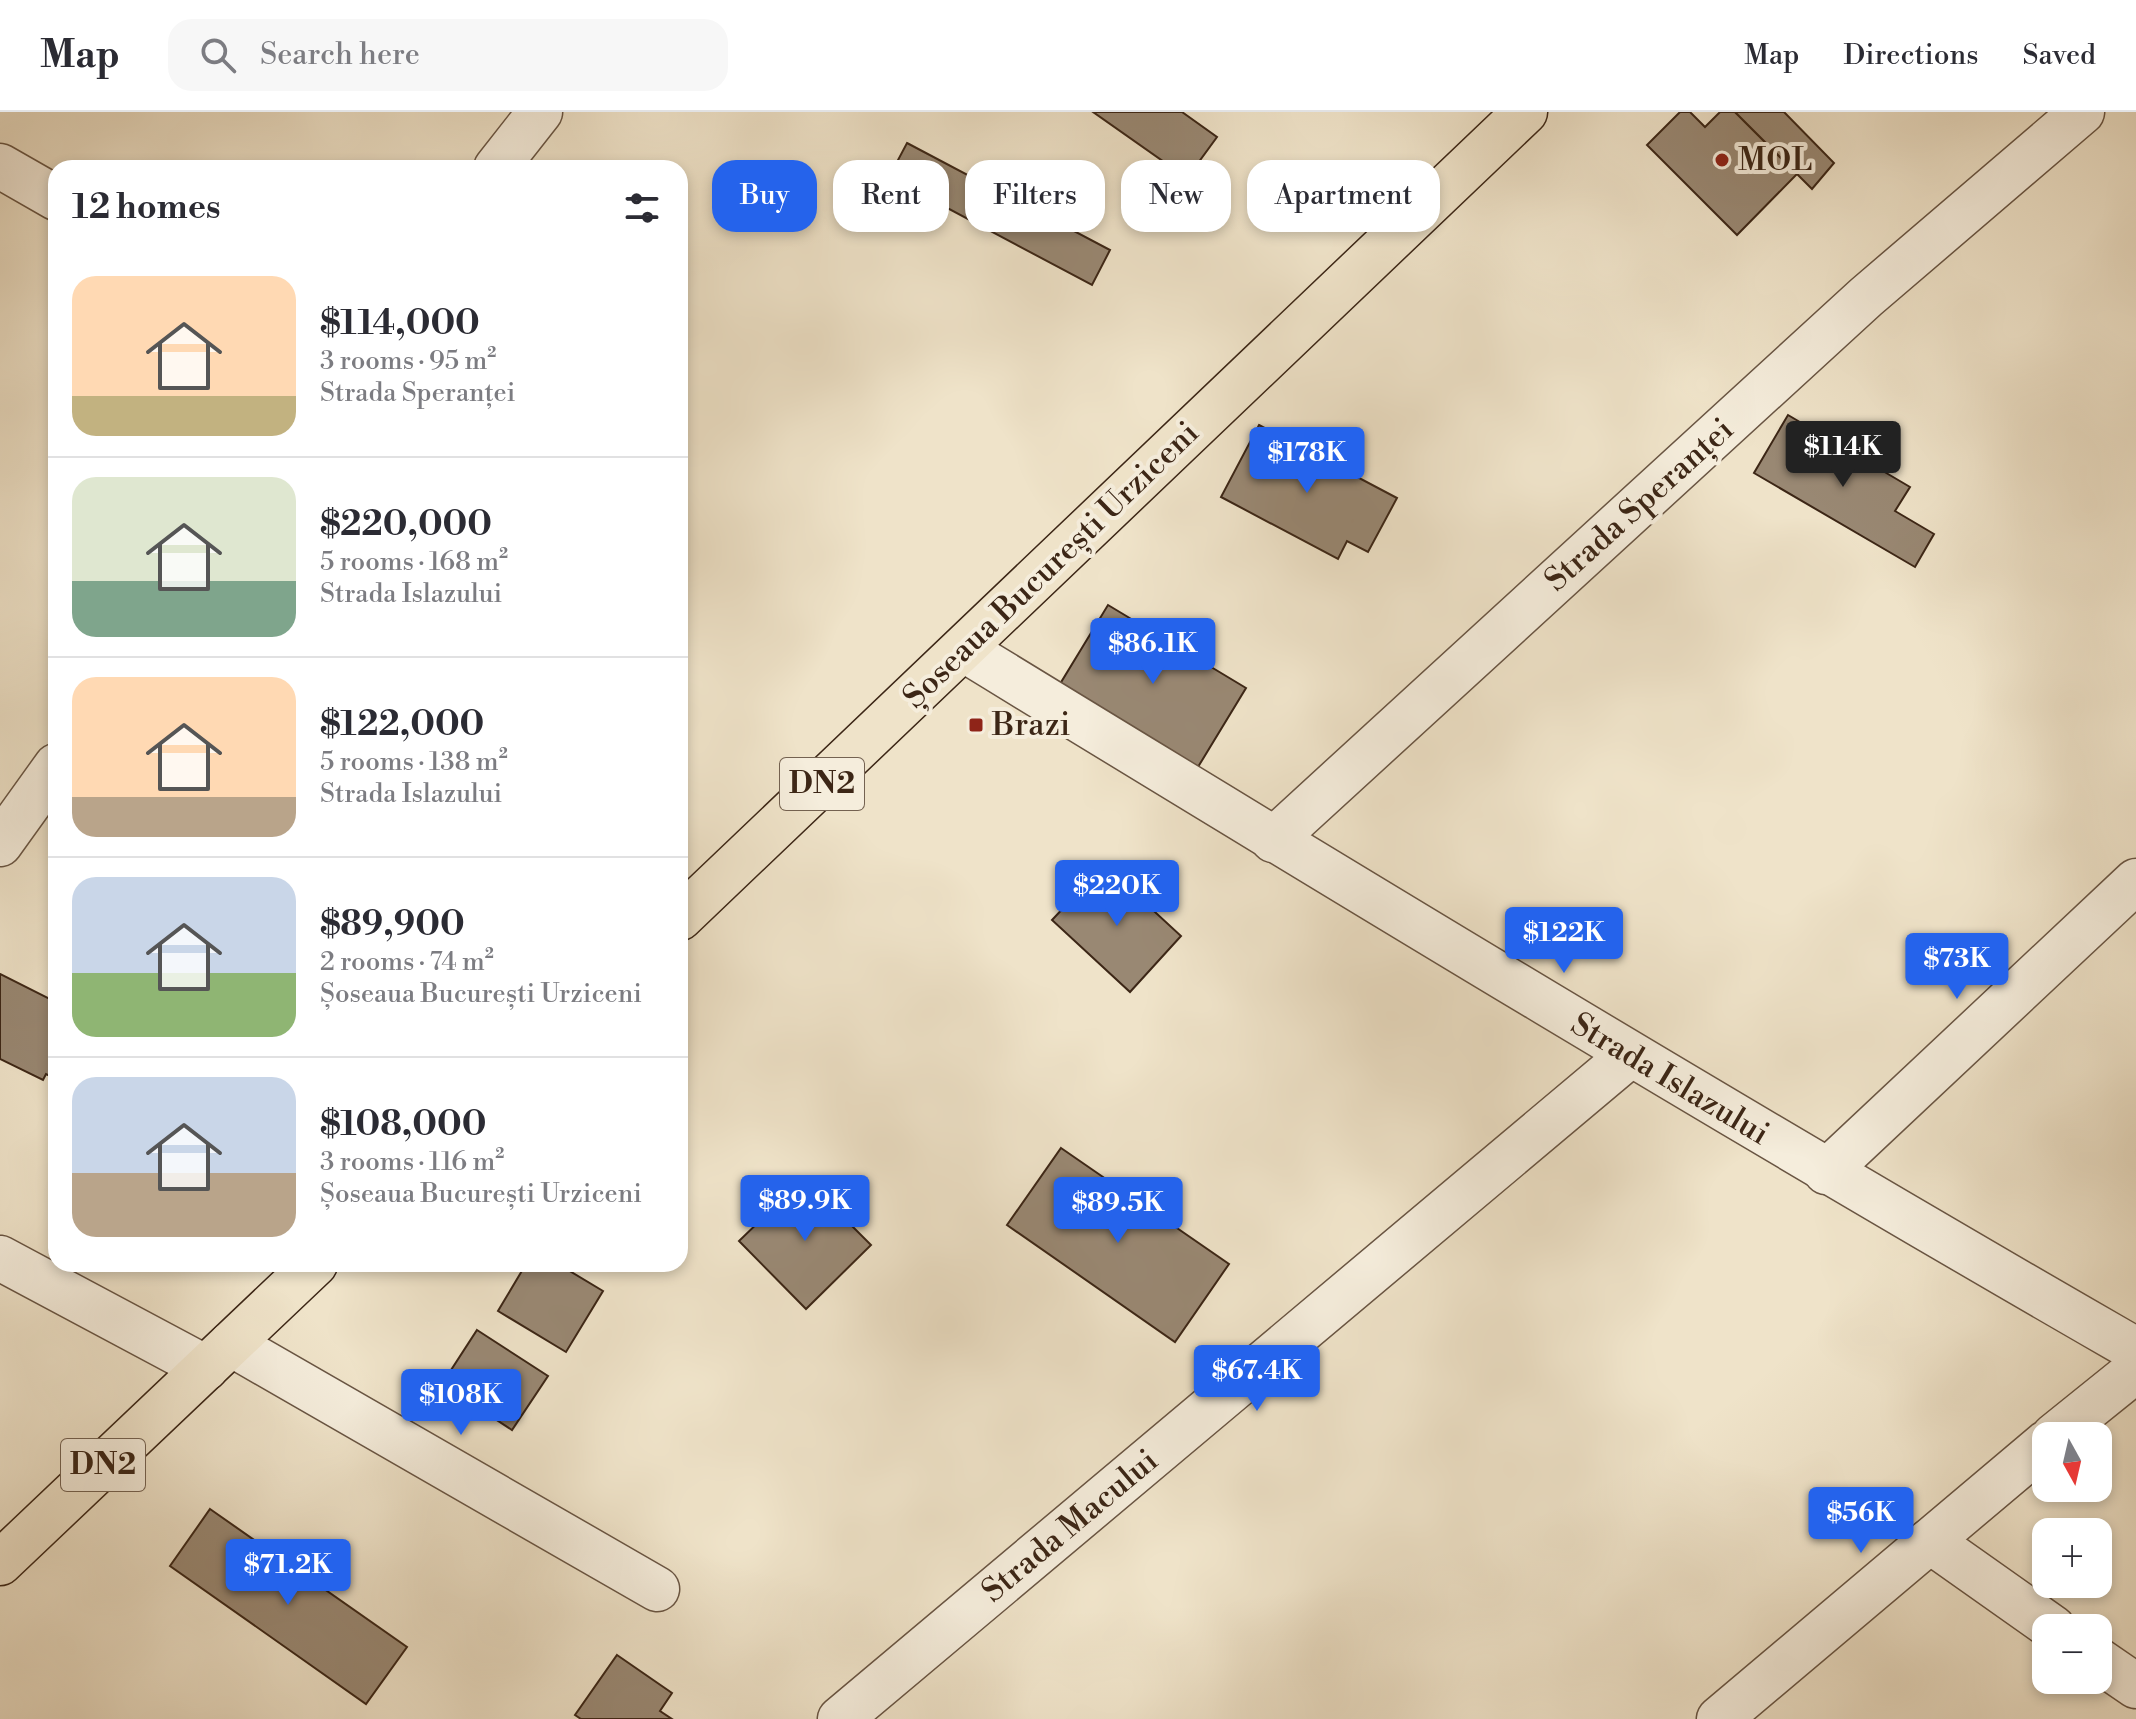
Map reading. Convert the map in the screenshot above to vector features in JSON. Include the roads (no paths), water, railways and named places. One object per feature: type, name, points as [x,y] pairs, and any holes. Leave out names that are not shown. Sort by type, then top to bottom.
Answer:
[{"type":"highway","name":"Șoseaua București Urziceni","points":[[688,910],[1525,112]]},
{"type":"highway","name":"DN2","points":[[0,1563],[307,1272]]},
{"type":"street","points":[[502,160],[540,112]]},
{"type":"street","name":"Strada Speranței","points":[[1273,840],[1854,308],[2082,112]]},
{"type":"street","points":[[0,166],[48,193]]},
{"type":"street","name":"Strada Islazului","points":[[963,649],[1630,1055],[2136,1350]]},
{"type":"street","points":[[0,844],[48,777]]},
{"type":"street","points":[[1826,1172],[2136,881]]},
{"type":"street","name":"Strada Macului","points":[[840,1719],[1630,1055]]},
{"type":"street","points":[[0,1258],[218,1356],[657,1589]]},
{"type":"street","points":[[2071,1422],[2136,1370]]},
{"type":"street","points":[[1719,1719],[2032,1455]]},
{"type":"street","points":[[1930,1541],[2033,1614]]},
{"type":"street","points":[[2112,1670],[2136,1686]]},
{"type":"place","name":"MOL","points":[[1722,160]]},
{"type":"place","name":"Brazi","points":[[976,725]]}]
